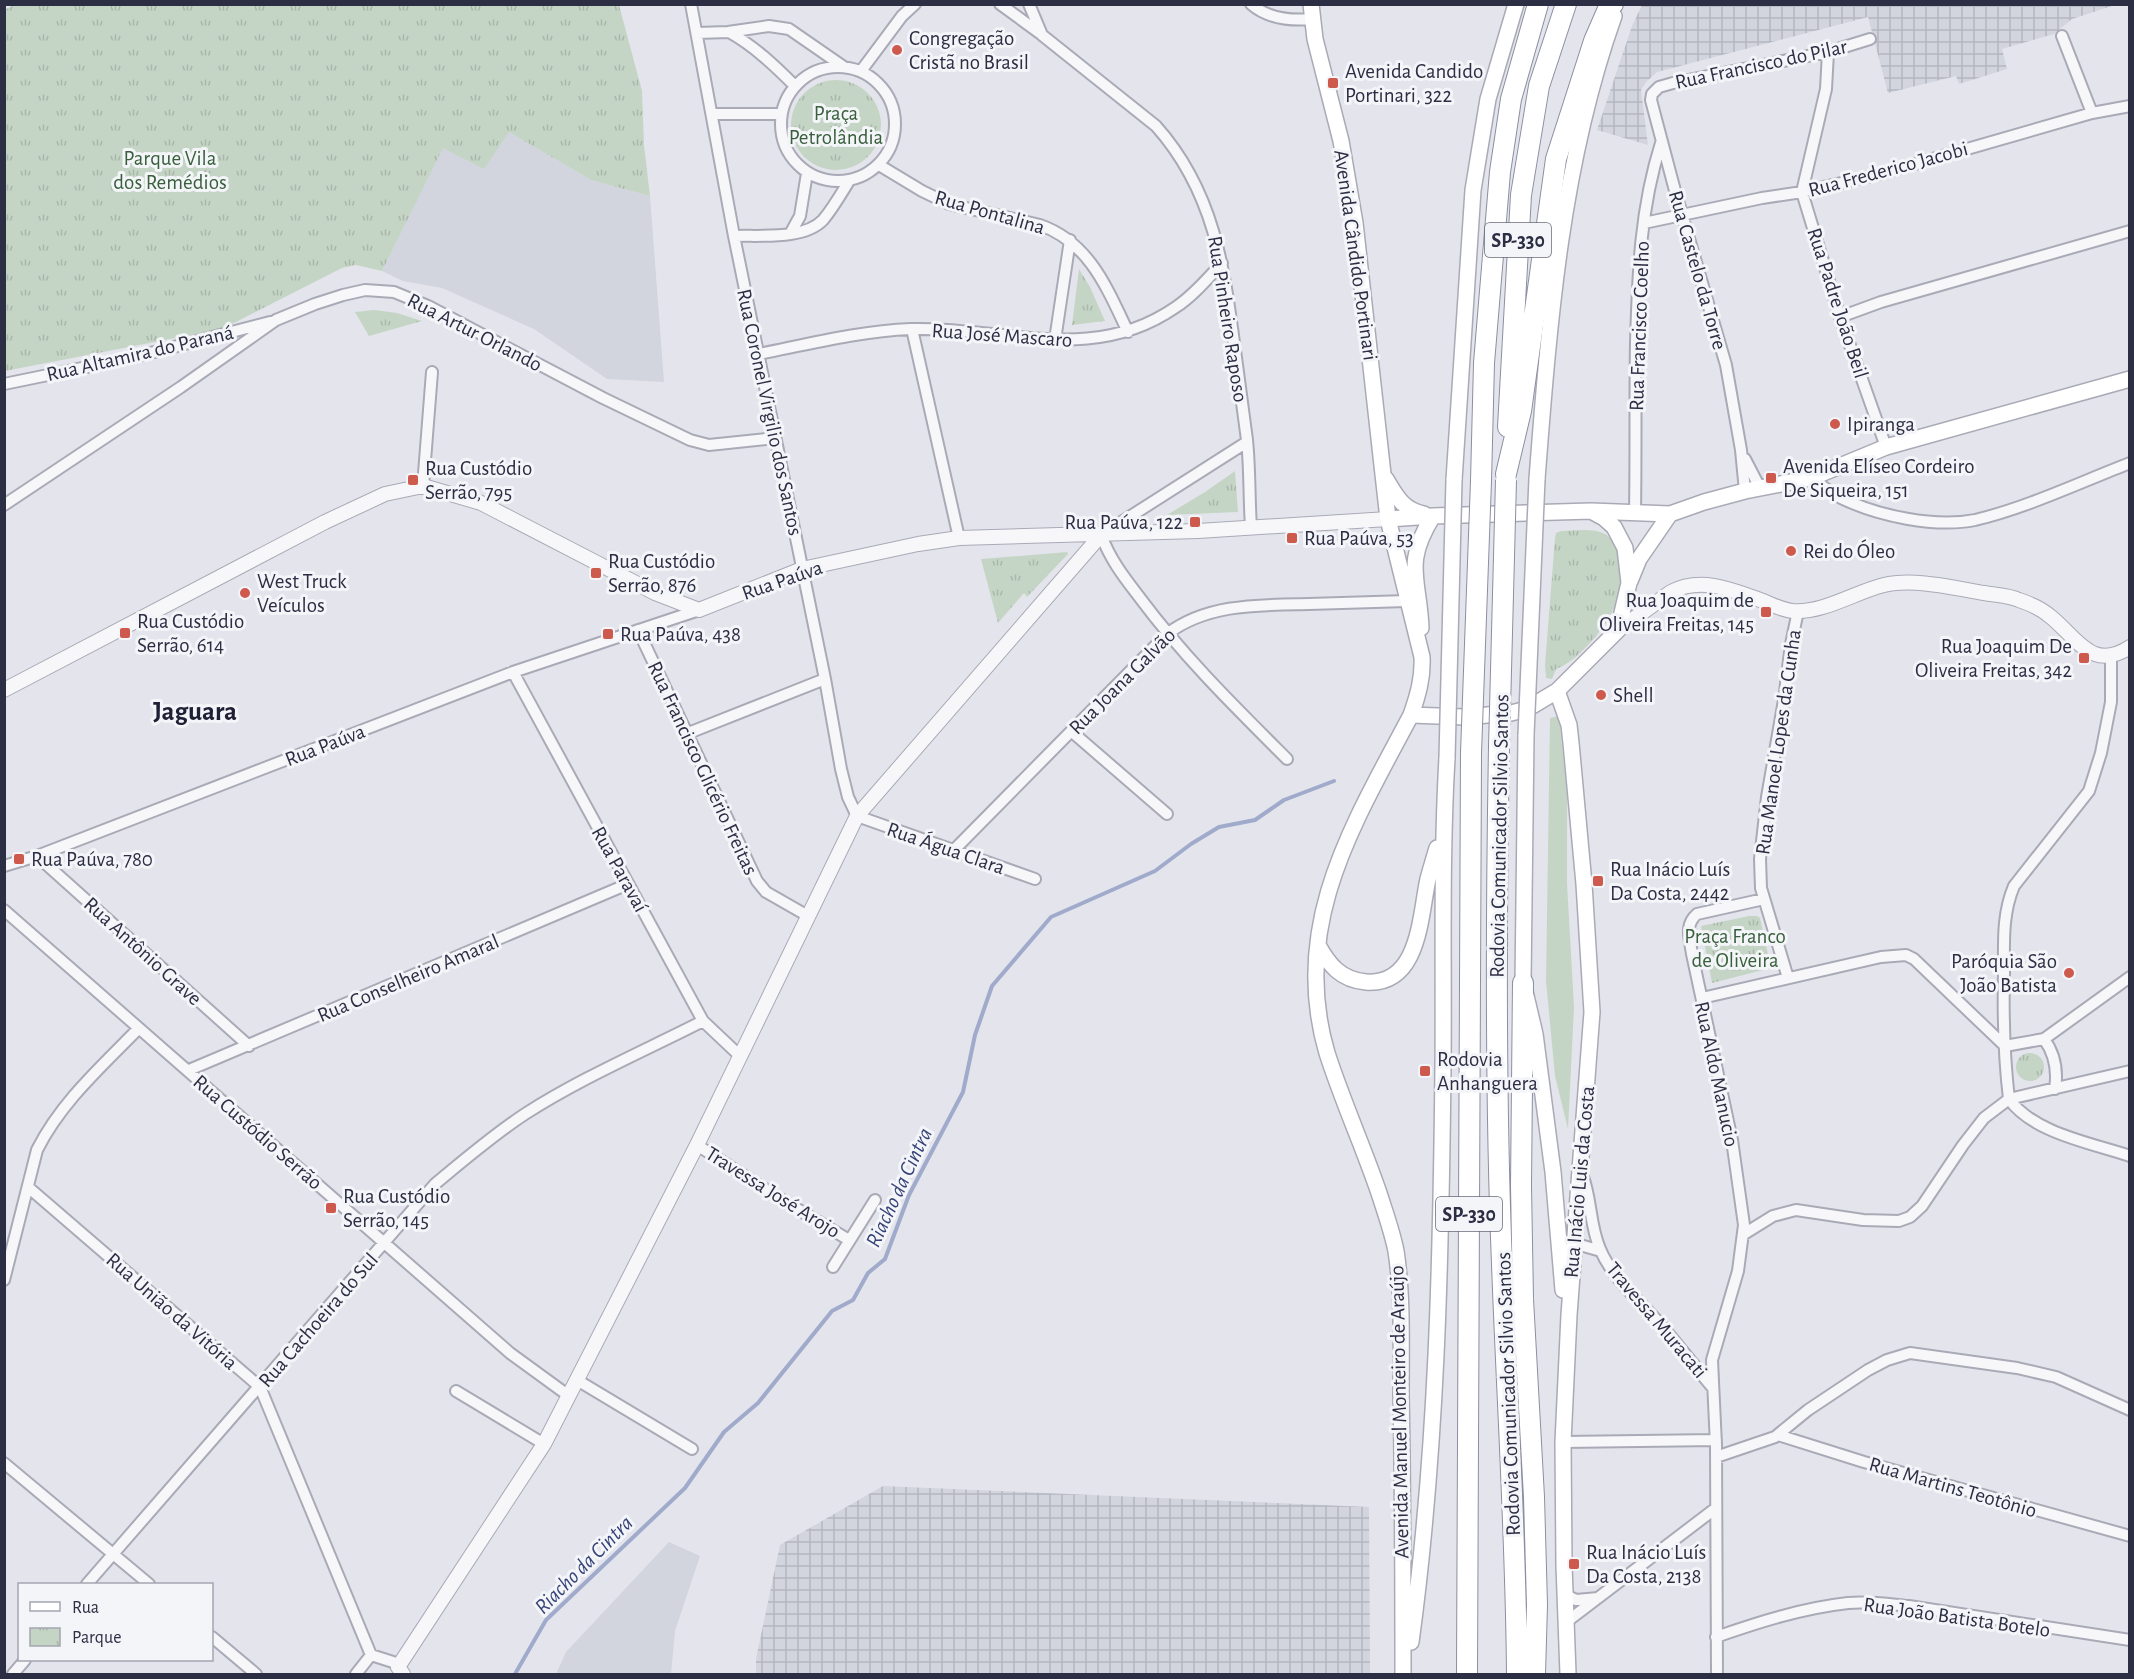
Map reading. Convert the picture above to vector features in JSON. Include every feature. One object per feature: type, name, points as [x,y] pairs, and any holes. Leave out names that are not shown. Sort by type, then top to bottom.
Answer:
[{"type":"highway","name":"Rodovia Comunicador Silvio Santos","points":[[1467,1674],[1471,753],[1484,363],[1500,172],[1511,99],[1538,4]]},
{"type":"highway","name":"Rodovia Comunicador Silvio Santos","points":[[1517,1674],[1512,1475],[1497,1106],[1499,747],[1506,477],[1509,380],[1521,195],[1539,86],[1566,4]]},
{"type":"highway","points":[[1506,477],[1521,411],[1556,159],[1594,41],[1608,9],[1613,4]]},
{"type":"highway","points":[[1523,983],[1521,1186],[1523,1288],[1534,1497],[1537,1605],[1535,1674]]},
{"type":"main road","name":"Avenida Cândido Portinari","points":[[1302,4],[1310,15],[1341,141],[1355,223],[1388,519],[1420,645]]},
{"type":"main road","points":[[1405,1674],[1425,1507],[1439,1300],[1443,1066],[1443,831],[1454,480],[1473,190],[1488,99],[1516,4]]},
{"type":"main road","points":[[1569,1315],[1563,1288],[1553,1172],[1535,1034],[1523,983],[1526,735],[1537,479],[1552,303],[1570,184],[1594,74],[1618,4]]},
{"type":"main road","points":[[1388,519],[1591,511],[1670,514],[1704,501],[1811,478],[1886,447],[2130,379]]},
{"type":"main road","name":"Avenida Cândido Portinari","points":[[1383,474],[1400,502],[1409,509],[1433,516],[1423,532],[1415,554],[1414,569],[1421,621],[1422,677],[1419,694],[1411,715]]},
{"type":"main road","points":[[1591,511],[1614,527],[1625,548],[1629,583]]},
{"type":"main road","points":[[1411,715],[1464,717],[1511,713],[1527,709],[1557,691],[1618,630],[1629,583],[1639,559],[1670,514]]},
{"type":"main road","name":"Rua Inácio Luis da Costa","points":[[1557,691],[1569,725],[1571,743],[1584,884],[1592,1012],[1569,1315],[1563,1442],[1564,1594],[1568,1674]]},
{"type":"main road","name":"Avenida Manuel Monteiro de Araújo","points":[[1405,1674],[1401,1365],[1396,1251],[1389,1224],[1328,1053],[1318,1016],[1315,962],[1324,903],[1334,870],[1350,830],[1411,715]]},
{"type":"main road","points":[[1318,945],[1332,967],[1355,981],[1381,981],[1400,969],[1413,949],[1428,879],[1443,831]]},
{"type":"street","name":"Rua Coronel Virgilio dos Santos","points":[[691,4],[734,236],[825,679],[841,769],[848,797],[857,816]]},
{"type":"street","points":[[861,71],[902,16],[915,4]]},
{"type":"street","points":[[999,4],[1042,35]]},
{"type":"street","name":"Rua Pinheiro Raposo","points":[[1029,4],[1042,35],[1156,126],[1172,143],[1199,190],[1216,236],[1222,263],[1247,442],[1251,527]]},
{"type":"street","points":[[1251,4],[1271,16],[1297,21],[1310,15]]},
{"type":"street","points":[[697,33],[728,32],[769,26],[789,29],[843,66],[861,71],[876,81],[888,96],[895,113],[895,132],[890,149],[879,165],[865,175],[849,181],[827,181],[807,173],[795,162],[786,147],[781,131],[781,114],[795,86],[808,74],[825,68],[843,66]]},
{"type":"street","points":[[728,32],[745,41],[795,86]]},
{"type":"street","points":[[2062,36],[2092,112]]},
{"type":"street","name":"Rua Francisco do Pilar","points":[[1653,92],[1673,83],[1828,52],[1870,39]]},
{"type":"street","points":[[1802,192],[1826,89],[1828,52]]},
{"type":"street","name":"Rua Castelo da Torre","points":[[1653,92],[1651,100],[1661,143],[1726,365],[1741,450],[1752,489]]},
{"type":"street","name":"Rua Frederico Jacobi","points":[[1644,223],[1880,174],[2092,112],[2130,106]]},
{"type":"street","points":[[712,114],[781,114]]},
{"type":"street","name":"Rua Francisco Coelho","points":[[1635,512],[1640,255],[1650,177],[1661,143]]},
{"type":"street","name":"Rua Pontalina","points":[[879,165],[922,191],[950,204],[1040,225],[1070,240],[1092,264],[1128,332]]},
{"type":"street","points":[[790,234],[800,216],[807,173]]},
{"type":"street","points":[[734,236],[801,233],[821,222],[849,181]]},
{"type":"street","name":"Rua Padre João Beil","points":[[1802,192],[1840,317],[1886,447]]},
{"type":"street","points":[[1840,317],[1881,302],[2130,231]]},
{"type":"street","points":[[1055,340],[1070,240]]},
{"type":"street","name":"Rua José Mascaro","points":[[759,354],[874,332],[912,329],[1055,340],[1106,337],[1128,332],[1178,306],[1194,293],[1222,263]]},
{"type":"street","name":"Rua Artur Orlando","points":[[4,505],[181,387],[276,320],[343,295],[365,290],[394,292],[428,306],[603,398],[690,440],[709,445],[775,438]]},
{"type":"street","name":"Rua Altamira do Paraná","points":[[4,384],[130,358],[276,320]]},
{"type":"street","points":[[912,329],[959,538]]},
{"type":"street","points":[[423,486],[432,372]]},
{"type":"street","points":[[356,1674],[371,1655],[387,1659],[401,1671],[544,1444],[697,1145],[857,816],[1101,536],[1247,442]]},
{"type":"street","points":[[1811,478],[1843,499],[1893,516],[1956,522],[1999,513],[2130,464]]},
{"type":"street","points":[[4,690],[325,522],[385,494],[423,486],[481,503],[655,592],[699,610]]},
{"type":"street","name":"Rua Paúva","points":[[4,866],[37,856],[513,672],[699,610],[802,569],[918,544],[959,538],[1101,536],[1388,519]]},
{"type":"street","points":[[1101,536],[1109,556],[1167,634],[1287,759]]},
{"type":"street","points":[[1618,630],[1671,592],[1680,587],[1695,584],[1709,584],[1777,607],[1798,611],[1824,606],[1886,585],[1902,583],[1948,587],[2015,598],[2038,607],[2052,617],[2085,650],[2099,656],[2111,656],[2130,647]]},
{"type":"street","name":"Rua Joana Galvão","points":[[953,851],[1167,634],[1181,623],[1230,608],[1407,601]]},
{"type":"street","name":"Rua Manoel Lopes da Cunha","points":[[1788,978],[1764,899],[1760,866],[1767,797],[1798,611]]},
{"type":"street","name":"Rua Francisco Glicério Freitas","points":[[639,630],[757,881],[765,892],[808,916]]},
{"type":"street","points":[[2111,656],[2111,702],[2101,753],[2089,790],[2014,886],[2009,898],[2004,924],[2003,1017],[2009,1099],[2016,1109],[2031,1120],[2055,1132],[2130,1156]]},
{"type":"street","name":"Rua Paravaí","points":[[513,672],[703,1022],[740,1056]]},
{"type":"street","points":[[686,734],[825,679]]},
{"type":"street","points":[[1071,731],[1167,814]]},
{"type":"street","name":"Rua Água Clara","points":[[857,816],[1035,879]]},
{"type":"street","name":"Rua Antônio Grave","points":[[37,856],[249,1046]]},
{"type":"street","name":"Rua Conselheiro Amaral","points":[[189,1070],[628,884]]},
{"type":"street","name":"Rua Aldo Manucio","points":[[1717,1674],[1716,1440],[1713,1352],[1738,1271],[1744,1234],[1732,1140],[1689,932],[1691,919],[1697,914],[1764,899]]},
{"type":"street","name":"Rua Custódio Serrão","points":[[4,910],[510,1353],[569,1396]]},
{"type":"street","points":[[1701,998],[1881,957],[1910,956],[2005,1046]]},
{"type":"street","points":[[2005,1046],[2043,1039],[2130,977]]},
{"type":"street","name":"Rua Cachoeira do Sul","points":[[88,1583],[435,1184],[477,1149],[526,1114],[578,1083],[703,1022]]},
{"type":"street","points":[[4,1280],[37,1150],[56,1117],[76,1093],[139,1028]]},
{"type":"street","points":[[2043,1039],[2054,1058],[2055,1089]]},
{"type":"street","points":[[1744,1234],[1773,1216],[1796,1210],[1863,1220],[1899,1221],[1910,1217],[1922,1206],[1984,1118],[2009,1099],[2130,1071]]},
{"type":"street","name":"Travessa José Arojo","points":[[697,1145],[849,1240]]},
{"type":"street","name":"Travessa Muracati","points":[[1581,1171],[1588,1191],[1591,1223],[1601,1251],[1622,1282],[1713,1388]]},
{"type":"street","name":"Rua União da Vitória","points":[[28,1187],[260,1387],[371,1655]]},
{"type":"street","name":"Travessa José Arojo","points":[[833,1267],[875,1200]]},
{"type":"street","name":"Travessa Muracati","points":[[1574,1243],[1601,1251]]},
{"type":"street","points":[[1716,1457],[1778,1435],[1808,1410],[1868,1370],[1887,1360],[1910,1353],[2017,1368],[2056,1377],[2130,1410]]},
{"type":"street","points":[[578,1380],[692,1449]]},
{"type":"street","points":[[456,1391],[544,1444]]},
{"type":"street","name":"Rua Martins Teotônio","points":[[1778,1435],[1869,1464],[2130,1536]]},
{"type":"street","points":[[1563,1442],[1716,1440]]},
{"type":"street","points":[[4,1463],[148,1583]]},
{"type":"street","points":[[1565,1623],[1716,1508]]},
{"type":"street","points":[[1564,1594],[1576,1600],[1598,1598]]},
{"type":"street","name":"Rua João Batista Botelo","points":[[1716,1637],[1762,1621],[1818,1608],[1849,1603],[1872,1603],[1909,1606],[2130,1640]]},
{"type":"street","points":[[213,1638],[256,1674]]},
{"type":"street","points":[[13,1674],[23,1661]]},
{"type":"shaded area","points":[[1642,5],[2115,5],[2072,19],[2054,34],[2002,49],[2007,69],[1959,84],[1956,76],[1888,93],[1868,17],[1657,72],[1641,90],[1648,145],[1597,130],[1632,26]]},
{"type":"shaded area","points":[[509,132],[591,180],[650,196],[664,382],[607,379],[534,329],[442,288],[403,281],[382,271],[443,147]]},
{"type":"shaded area","points":[[883,1486],[1369,1507],[1370,1674],[756,1674],[756,1659],[780,1545]]},
{"type":"shaded area","points":[[669,1542],[700,1556],[675,1631],[671,1674],[556,1674],[566,1652]]},
{"type":"green space","name":"Parque Vila dos Remédios","points":[[16,4],[619,5],[642,91],[644,145],[650,196],[591,180],[509,132],[484,169],[443,148],[382,271],[356,265],[342,268],[222,329],[5,371],[4,10]]},
{"type":"green space","name":"Praça Petrolândia","points":[[836,80],[861,88],[873,100],[881,125],[873,150],[861,162],[836,170],[811,162],[799,150],[791,125],[799,100],[811,88]]},
{"type":"green space","points":[[1079,269],[1090,287],[1105,321],[1072,325]]},
{"type":"green space","points":[[375,310],[397,313],[422,321],[369,336],[355,312]]},
{"type":"green space","points":[[1235,471],[1238,512],[1167,515],[1205,492]]},
{"type":"green space","points":[[1593,531],[1609,537],[1619,555],[1621,580],[1616,603],[1605,624],[1578,655],[1556,669],[1552,679],[1546,678],[1545,665],[1555,538],[1556,533]]},
{"type":"green space","points":[[1067,552],[1068,554],[1027,597],[1024,593],[998,623],[981,559]]},
{"type":"green space","points":[[1559,716],[1567,793],[1567,883],[1574,1007],[1568,1129],[1555,1076],[1546,981],[1550,718]]},
{"type":"green space","name":"Praça Franco de Oliveira","points":[[1749,916],[1760,918],[1771,968],[1712,983],[1701,926]]},
{"type":"green space","points":[[2030,1053],[2040,1057],[2044,1067],[2040,1077],[2030,1081],[2020,1077],[2016,1067],[2020,1057]]},
{"type":"waterway","name":"Riacho da Cintra","points":[[515,1674],[546,1620],[685,1488],[724,1432],[758,1403],[832,1311],[853,1300],[868,1273],[885,1259],[909,1195],[963,1092],[975,1035],[992,986],[1051,917],[1155,871],[1191,844],[1219,827],[1255,820],[1284,800],[1334,781]]},
{"type":"place","name":"Congregação Cristã no Brasil","points":[[897,50]]},
{"type":"place","name":"Avenida Candido Portinari, 322","points":[[1333,83]]},
{"type":"place","name":"Ipiranga","points":[[1835,424]]},
{"type":"place","name":"Avenida Elíseo Cordeiro De Siqueira, 151","points":[[1771,478]]},
{"type":"place","name":"Rua Custódio Serrão, 795","points":[[413,480]]},
{"type":"place","name":"Rua Paúva, 122","points":[[1195,522]]},
{"type":"place","name":"Rua Paúva, 53","points":[[1292,538]]},
{"type":"place","name":"Rei do Óleo","points":[[1791,551]]},
{"type":"place","name":"Rua Custódio Serrão, 876","points":[[596,573]]},
{"type":"place","name":"West Truck Veículos","points":[[245,593]]},
{"type":"place","name":"Rua Joaquim de Oliveira Freitas, 145","points":[[1766,612]]},
{"type":"place","name":"Rua Custódio Serrão, 614","points":[[125,633]]},
{"type":"place","name":"Rua Paúva, 438","points":[[608,634]]},
{"type":"place","name":"Rua Joaquim De Oliveira Freitas, 342","points":[[2084,658]]},
{"type":"place","name":"Shell","points":[[1601,695]]},
{"type":"place","name":"Rua Paúva, 780","points":[[19,859]]},
{"type":"place","name":"Rua Inácio Luís Da Costa, 2442","points":[[1598,881]]},
{"type":"place","name":"Paróquia São João Batista","points":[[2069,973]]},
{"type":"place","name":"Rodovia Anhanguera","points":[[1425,1071]]},
{"type":"place","name":"Rua Custódio Serrão, 145","points":[[331,1208]]},
{"type":"place","name":"Rua Inácio Luís Da Costa, 2138","points":[[1574,1564]]},
{"type":"district","name":"Jaguara","points":[[195,711]]}]
